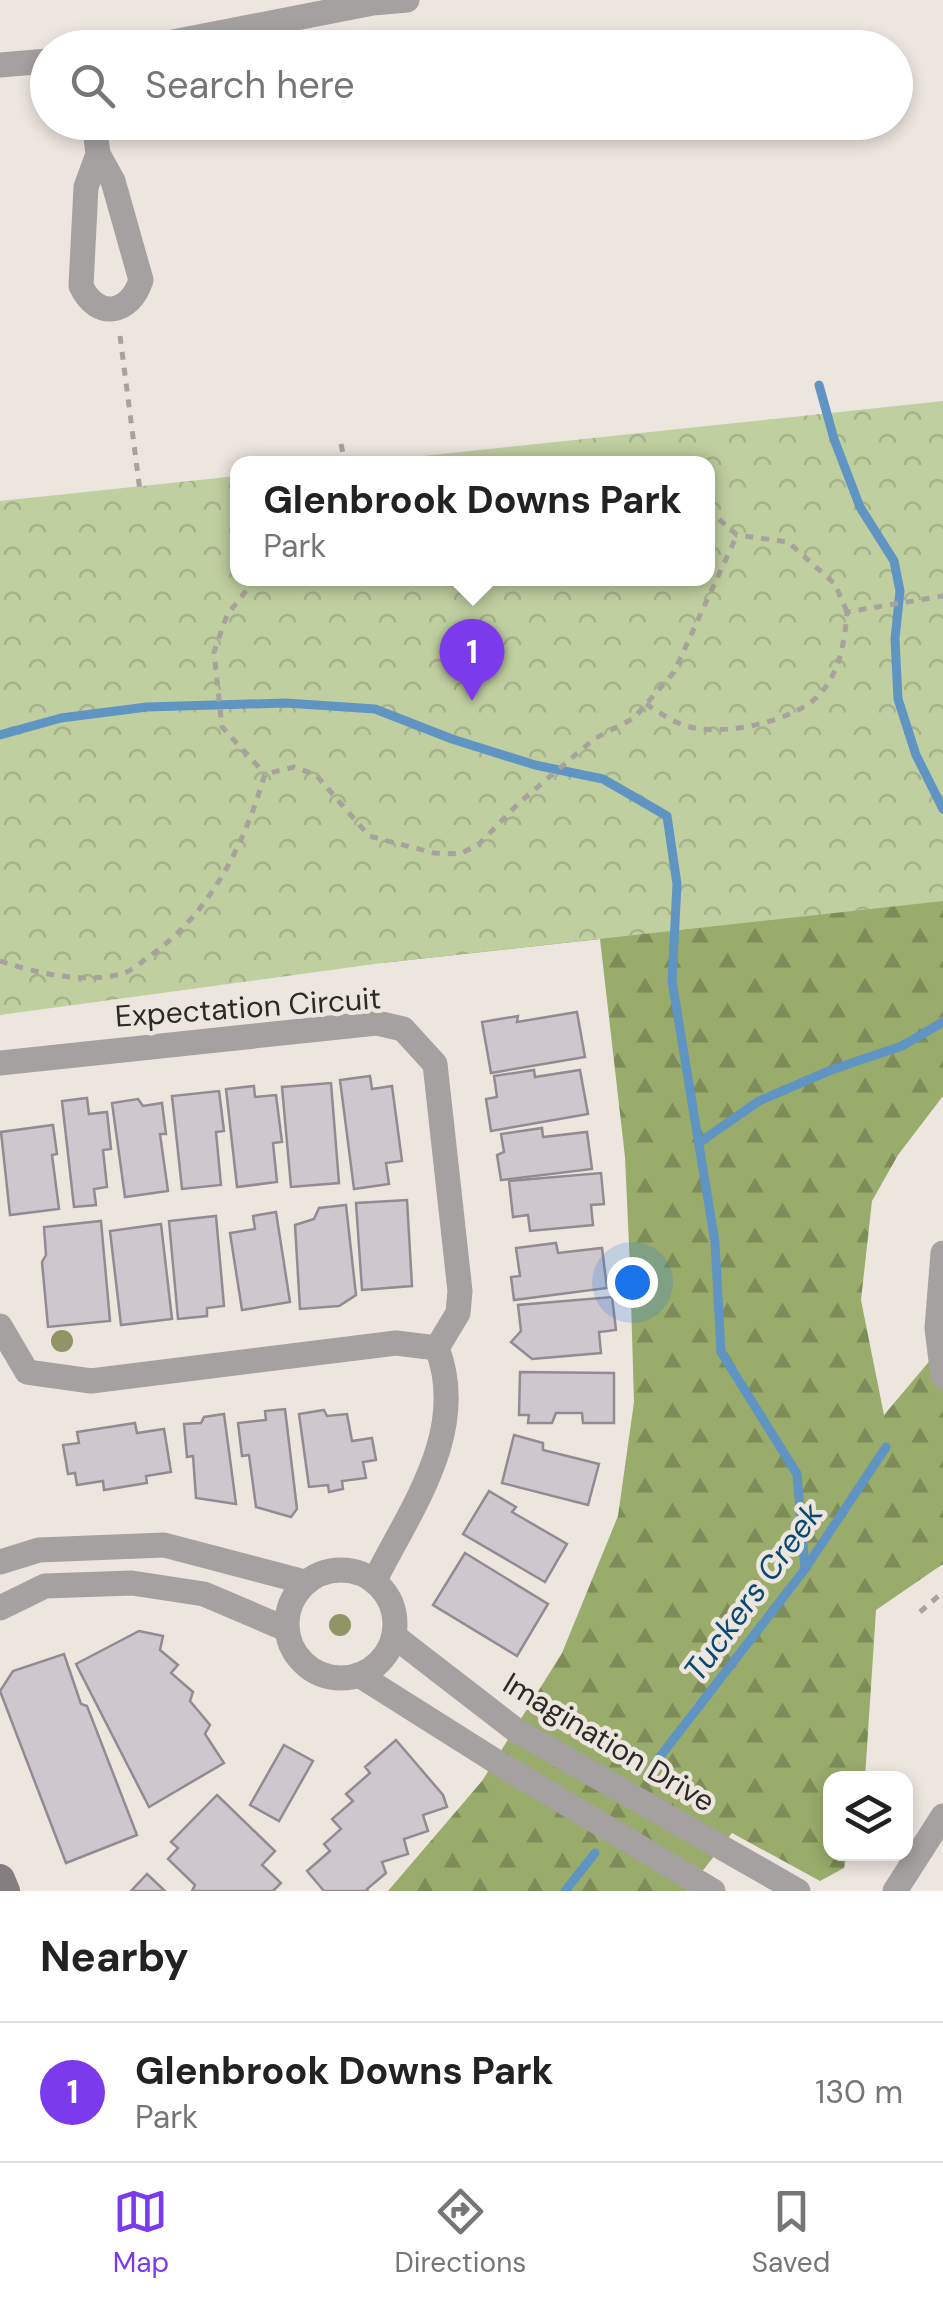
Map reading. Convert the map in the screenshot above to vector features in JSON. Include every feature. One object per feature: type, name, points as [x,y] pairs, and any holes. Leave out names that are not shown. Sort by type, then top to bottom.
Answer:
[{"type":"street","points":[[240,30],[403,0]]},
{"type":"street","points":[[0,66],[30,63]]},
{"type":"street","points":[[96,140],[98,154],[113,181],[141,280],[137,292],[116,308],[99,308],[88,300],[81,286],[86,187],[98,154]]},
{"type":"street","name":"Expectation Circuit","points":[[0,1064],[378,1023],[403,1029],[435,1064],[460,1291],[458,1313],[437,1348]]},
{"type":"street","points":[[943,1254],[937,1328],[943,1377]]},
{"type":"street","points":[[0,1326],[27,1372],[92,1381],[396,1342],[437,1348],[449,1396],[444,1436],[374,1580]]},
{"type":"street","points":[[0,1562],[38,1550],[164,1545],[305,1582]]},
{"type":"street","points":[[358,1571],[374,1580],[388,1596],[395,1615],[394,1636],[387,1653],[375,1666],[342,1678],[311,1670],[290,1644],[286,1628],[287,1611],[305,1582],[321,1572],[358,1571]]},
{"type":"street","points":[[0,1608],[45,1586],[132,1583],[204,1594],[286,1628]]},
{"type":"street","name":"Imagination Drive","points":[[394,1636],[517,1731],[798,1891]]},
{"type":"street","points":[[359,1675],[713,1891]]},
{"type":"street","points":[[895,1891],[943,1816]]},
{"type":"street","points":[[0,1879],[5,1891]]},
{"type":"path","points":[[116,308],[140,491]]},
{"type":"path","points":[[341,444],[343,456]]},
{"type":"path","points":[[646,704],[670,720],[696,728],[749,726],[796,712],[818,697],[830,680],[846,640],[847,612],[835,584],[788,542],[736,535],[715,516]]},
{"type":"path","points":[[715,581],[736,535]]},
{"type":"path","points":[[250,586],[226,616],[214,652],[222,727],[265,774]]},
{"type":"path","points":[[265,774],[294,767],[316,775],[370,836],[434,852],[460,854],[479,844],[594,738],[634,718],[674,672],[713,586]]},
{"type":"path","points":[[847,612],[943,596]]},
{"type":"path","points":[[0,961],[80,978],[124,974],[148,958],[215,891],[250,824],[265,774]]},
{"type":"path","points":[[920,1612],[943,1592]]},
{"type":"green space","points":[[943,401],[943,1096],[898,1155],[872,1201],[861,1300],[884,1415],[943,1345],[943,1564],[876,1610],[865,1771],[823,1771],[823,1861],[846,1861],[844,1868],[820,1881],[732,1833],[687,1891],[388,1891],[482,1781],[562,1653],[618,1516],[634,1402],[625,1157],[600,939],[382,963]]},
{"type":"green space","points":[[943,401],[943,901],[382,963],[0,1015],[0,501],[230,477],[230,586],[715,586],[715,456],[423,456]]},
{"type":"building","points":[[577,1012],[585,1057],[491,1073],[482,1022],[518,1016],[517,1022]]},
{"type":"building","points":[[534,1070],[535,1077],[580,1070],[588,1114],[491,1131],[486,1099],[497,1097],[494,1076]]},
{"type":"building","points":[[370,1076],[372,1089],[392,1086],[402,1161],[386,1163],[389,1184],[354,1189],[340,1080]]},
{"type":"building","points":[[331,1083],[339,1183],[291,1187],[282,1087]]},
{"type":"building","points":[[254,1086],[255,1097],[276,1095],[282,1142],[273,1143],[277,1182],[237,1187],[226,1089]]},
{"type":"building","points":[[219,1091],[224,1131],[216,1132],[221,1185],[182,1189],[172,1096]]},
{"type":"building","points":[[87,1098],[89,1114],[107,1112],[111,1149],[103,1150],[107,1187],[94,1189],[96,1205],[74,1207],[62,1101]]},
{"type":"building","points":[[138,1099],[143,1106],[162,1103],[166,1134],[160,1134],[168,1191],[125,1197],[112,1103]]},
{"type":"building","points":[[53,1125],[57,1154],[52,1155],[59,1209],[10,1215],[1,1132]]},
{"type":"building","points":[[542,1128],[543,1137],[587,1132],[592,1169],[501,1180],[497,1155],[504,1152],[501,1134]]},
{"type":"building","points":[[601,1173],[604,1204],[591,1205],[593,1225],[530,1231],[528,1215],[513,1217],[509,1181]]},
{"type":"building","points":[[407,1200],[412,1286],[362,1290],[356,1203]]},
{"type":"building","points":[[346,1205],[356,1295],[339,1306],[300,1309],[295,1225],[314,1219],[319,1208]]},
{"type":"building","points":[[276,1212],[290,1302],[242,1310],[230,1233],[255,1229],[253,1216]]},
{"type":"building","points":[[216,1216],[224,1306],[207,1308],[207,1316],[178,1319],[169,1221]]},
{"type":"building","points":[[101,1221],[110,1321],[48,1327],[42,1262],[46,1255],[44,1227]]},
{"type":"building","points":[[161,1224],[172,1319],[121,1325],[110,1231]]},
{"type":"building","points":[[556,1243],[558,1253],[602,1248],[607,1288],[514,1300],[511,1277],[520,1276],[516,1248]]},
{"type":"building","points":[[612,1297],[616,1330],[599,1332],[601,1353],[532,1359],[511,1342],[521,1331],[518,1305]]},
{"type":"building","points":[[520,1372],[614,1373],[614,1423],[583,1423],[582,1413],[556,1413],[552,1423],[528,1423],[529,1415],[519,1415]]},
{"type":"building","points":[[285,1409],[297,1509],[291,1517],[256,1507],[249,1455],[242,1456],[238,1423],[266,1420],[265,1411]]},
{"type":"building","points":[[324,1410],[327,1416],[347,1414],[352,1441],[372,1438],[376,1460],[363,1462],[366,1478],[342,1481],[343,1489],[329,1492],[328,1485],[309,1487],[299,1414]]},
{"type":"building","points":[[224,1414],[236,1504],[196,1498],[193,1456],[187,1457],[184,1424],[201,1423],[204,1417]]},
{"type":"building","points":[[135,1423],[137,1433],[164,1429],[171,1472],[146,1476],[147,1483],[104,1490],[103,1481],[77,1485],[75,1473],[68,1474],[63,1445],[79,1443],[77,1432]]},
{"type":"building","points":[[514,1435],[543,1443],[543,1450],[599,1464],[588,1505],[502,1483]]},
{"type":"building","points":[[489,1491],[516,1507],[512,1512],[567,1544],[545,1582],[463,1534]]},
{"type":"building","points":[[465,1553],[548,1604],[517,1656],[433,1605]]},
{"type":"building","points":[[139,1631],[163,1636],[160,1650],[178,1665],[171,1673],[193,1692],[190,1701],[210,1725],[205,1734],[224,1763],[149,1807],[76,1664]]},
{"type":"building","points":[[64,1654],[137,1835],[66,1863],[0,1691],[13,1671]]},
{"type":"building","points":[[396,1740],[443,1795],[447,1807],[423,1815],[428,1831],[404,1839],[408,1854],[382,1862],[386,1873],[368,1891],[324,1891],[307,1871],[330,1851],[324,1844],[341,1829],[332,1819],[353,1801],[346,1794],[370,1773],[365,1767]]},
{"type":"building","points":[[284,1745],[313,1761],[279,1821],[250,1805]]},
{"type":"building","points":[[217,1795],[275,1851],[262,1865],[281,1883],[273,1891],[192,1891],[195,1885],[168,1859],[178,1848],[171,1842]]},
{"type":"building","points":[[147,1874],[165,1891],[131,1891]]},
{"type":"waterway","points":[[819,385],[860,507],[894,561],[900,591],[895,639],[898,699],[916,755],[943,809]]},
{"type":"waterway","points":[[0,735],[61,718],[147,707],[286,703],[375,709],[535,765],[603,779],[667,816],[677,884],[672,981],[715,1242],[721,1352],[797,1474],[805,1569]]},
{"type":"waterway","points":[[700,1142],[759,1101],[831,1070],[902,1046],[943,1022]]},
{"type":"waterway","name":"Tuckers Creek","points":[[655,1763],[805,1569],[886,1447]]},
{"type":"waterway","name":"Tuckers Creek","points":[[565,1891],[595,1853]]},
{"type":"place","name":"Glenbrook Downs Park","points":[[472,701]]}]
